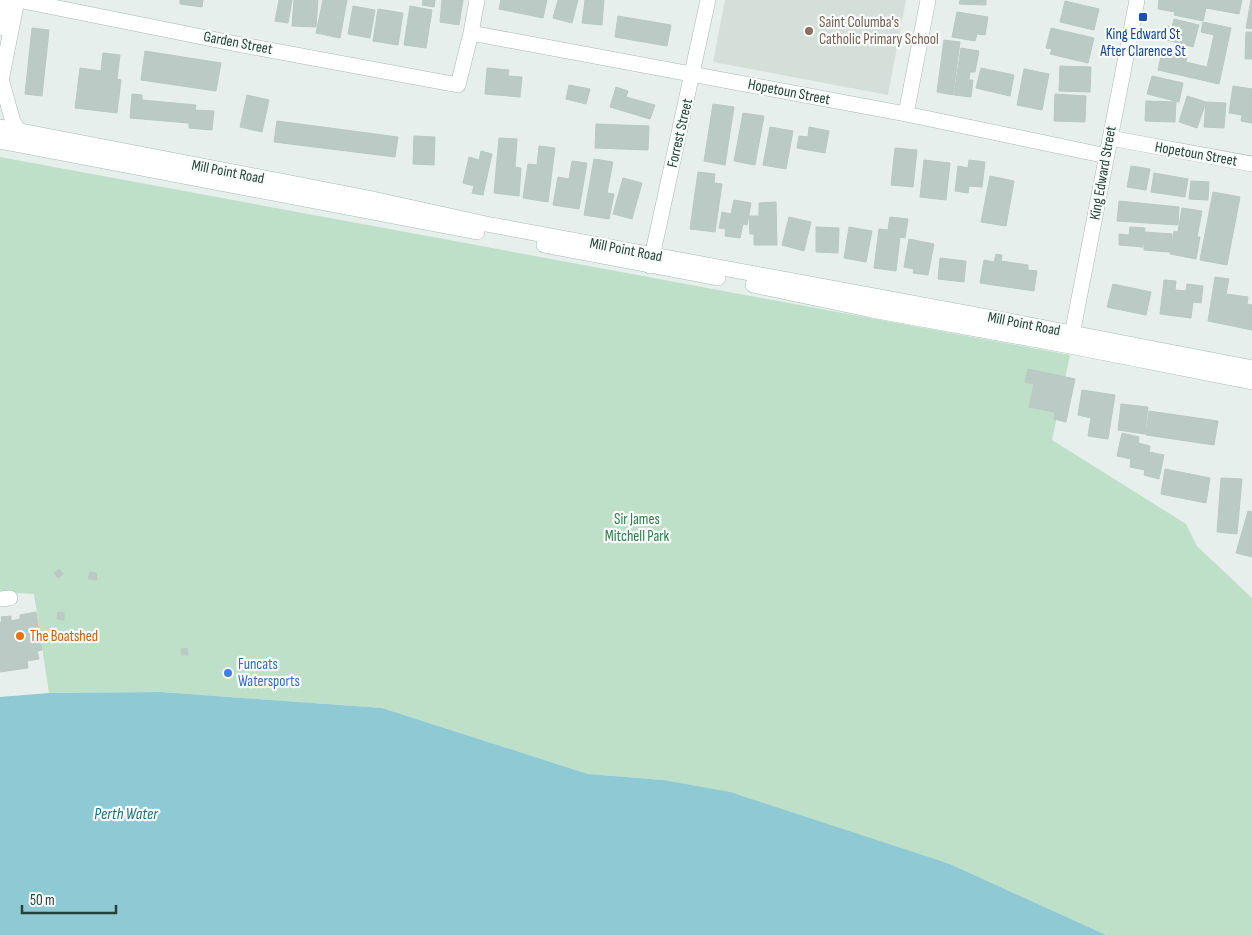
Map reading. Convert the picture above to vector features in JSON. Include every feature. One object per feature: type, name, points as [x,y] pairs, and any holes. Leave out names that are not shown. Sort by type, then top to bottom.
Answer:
[{"type":"main road","points":[[0,28],[6,0]]},
{"type":"main road","points":[[18,0],[1,82],[12,122],[19,131]]},
{"type":"main road","name":"Garden Street","points":[[18,0],[232,43],[458,85],[471,33]]},
{"type":"main road","points":[[471,33],[477,0]]},
{"type":"main road","name":"Forrest Street","points":[[651,261],[708,0]]},
{"type":"main road","points":[[906,114],[928,0]]},
{"type":"main road","name":"King Edward Street","points":[[1071,340],[1137,0]]},
{"type":"main road","name":"Hopetoun Street","points":[[471,33],[906,114],[1107,156]]},
{"type":"main road","name":"Mill Point Road","points":[[0,127],[368,198],[872,310],[1252,368]]},
{"type":"main road","name":"Hopetoun Street","points":[[1110,138],[1252,164]]},
{"type":"main road","name":"Mill Point Road","points":[[0,141],[651,261]]},
{"type":"main road","name":"Mill Point Road","points":[[1071,340],[1252,382]]},
{"type":"shaded area","name":"Saint Columba's Catholic Primary School","points":[[725,0],[906,0],[888,95],[713,62]]},
{"type":"green space","name":"Sir James Mitchell Park","points":[[0,157],[1070,355],[1052,440],[1186,524],[1197,546],[1252,598],[1252,935],[1106,935],[950,864],[663,780],[588,774],[382,708],[161,692],[49,693],[34,594],[0,592]]},
{"type":"water","name":"Perth Water","points":[[161,692],[382,708],[588,774],[663,780],[730,792],[950,864],[1106,935],[0,935],[0,697],[49,693]]},
{"type":"building","points":[[180,0],[203,0],[202,7],[180,4]]},
{"type":"building","points":[[279,0],[292,0],[288,23],[275,21]]},
{"type":"building","points":[[294,0],[318,0],[316,27],[292,26]]},
{"type":"building","points":[[323,0],[347,0],[340,38],[316,33]]},
{"type":"building","points":[[423,0],[435,0],[434,7],[422,5]]},
{"type":"building","points":[[442,0],[463,0],[459,25],[440,22]]},
{"type":"building","points":[[501,0],[547,0],[543,18],[499,9]]},
{"type":"building","points":[[558,0],[578,0],[572,23],[553,18]]},
{"type":"building","points":[[585,0],[604,0],[602,25],[582,23]]},
{"type":"building","points":[[960,0],[986,0],[986,5],[959,4]]},
{"type":"building","points":[[1159,0],[1242,0],[1239,14],[1206,8],[1203,21],[1174,15],[1175,12],[1158,9]]},
{"type":"building","points":[[1252,0],[1252,29],[1246,28]]},
{"type":"building","points":[[1065,1],[1099,9],[1094,30],[1060,22]]},
{"type":"building","points":[[353,6],[375,10],[370,38],[348,34]]},
{"type":"building","points":[[410,6],[432,10],[426,48],[404,45]]},
{"type":"building","points":[[378,9],[403,13],[398,45],[373,41]]},
{"type":"building","points":[[957,12],[988,17],[985,35],[977,34],[975,41],[952,37]]},
{"type":"building","points":[[618,16],[671,25],[667,46],[615,37]]},
{"type":"building","points":[[1174,19],[1199,25],[1193,47],[1163,39],[1167,26],[1172,27]]},
{"type":"building","points":[[1203,22],[1231,28],[1219,84],[1158,70],[1162,52],[1187,57],[1186,62],[1207,67],[1214,35],[1201,32]]},
{"type":"building","points":[[32,28],[49,30],[42,96],[25,94]]},
{"type":"building","points":[[1051,28],[1094,38],[1088,63],[1050,54],[1052,49],[1046,48]]},
{"type":"building","points":[[1246,32],[1252,32],[1252,59],[1245,59]]},
{"type":"building","points":[[944,40],[960,42],[953,95],[937,92]]},
{"type":"building","points":[[961,48],[979,51],[975,72],[970,72],[969,80],[973,80],[971,97],[954,95]]},
{"type":"building","points":[[145,51],[221,63],[216,91],[141,80]]},
{"type":"building","points":[[103,53],[120,55],[117,79],[121,80],[117,113],[75,108],[80,68],[101,71]]},
{"type":"building","points":[[1060,66],[1091,67],[1090,92],[1059,91]]},
{"type":"building","points":[[487,68],[509,70],[508,76],[522,77],[520,97],[485,94]]},
{"type":"building","points":[[981,68],[1014,75],[1010,96],[976,88]]},
{"type":"building","points":[[1024,69],[1049,74],[1042,110],[1017,105]]},
{"type":"building","points":[[1152,76],[1183,83],[1179,102],[1147,94]]},
{"type":"building","points":[[569,85],[590,89],[586,104],[566,99]]},
{"type":"building","points":[[1233,86],[1252,89],[1252,123],[1241,121],[1242,115],[1229,113]]},
{"type":"building","points":[[616,87],[628,91],[626,97],[655,105],[650,119],[610,107]]},
{"type":"building","points":[[132,94],[142,95],[142,100],[196,105],[195,110],[214,111],[212,130],[189,128],[189,123],[130,118]]},
{"type":"building","points":[[1055,94],[1086,96],[1085,122],[1054,121]]},
{"type":"building","points":[[247,95],[269,100],[262,132],[240,127]]},
{"type":"building","points":[[1187,96],[1206,102],[1197,128],[1179,122]]},
{"type":"building","points":[[1146,101],[1176,102],[1175,122],[1145,121]]},
{"type":"building","points":[[1206,102],[1226,103],[1224,128],[1204,127]]},
{"type":"building","points":[[713,104],[734,107],[725,165],[704,161]]},
{"type":"building","points":[[743,113],[764,116],[755,165],[734,161]]},
{"type":"building","points":[[277,121],[398,137],[395,157],[274,142]]},
{"type":"building","points":[[596,124],[649,126],[648,150],[595,148]]},
{"type":"building","points":[[770,127],[793,131],[786,169],[763,165]]},
{"type":"building","points":[[809,127],[829,131],[825,153],[797,148],[799,136],[808,137]]},
{"type":"building","points":[[414,136],[435,137],[434,165],[413,164]]},
{"type":"building","points":[[499,138],[517,139],[515,167],[521,168],[519,196],[494,193]]},
{"type":"building","points":[[539,146],[555,148],[548,202],[523,198],[528,164],[537,165]]},
{"type":"building","points":[[895,148],[917,150],[913,187],[891,185]]},
{"type":"building","points":[[481,151],[492,154],[483,195],[472,193],[474,186],[463,183],[469,157],[479,160]]},
{"type":"building","points":[[594,159],[613,162],[607,193],[614,194],[609,219],[584,215]]},
{"type":"building","points":[[924,160],[950,163],[946,200],[920,197]]},
{"type":"building","points":[[969,160],[985,162],[982,187],[969,186],[968,193],[955,191],[958,166],[968,168]]},
{"type":"building","points":[[572,161],[587,163],[579,209],[553,205],[558,177],[569,179]]},
{"type":"building","points":[[1131,166],[1150,169],[1146,190],[1127,187]]},
{"type":"building","points":[[698,172],[715,174],[714,183],[722,184],[715,232],[690,229]]},
{"type":"building","points":[[1154,173],[1188,179],[1185,197],[1151,192]]},
{"type":"building","points":[[990,176],[1014,181],[1006,226],[981,222]]},
{"type":"building","points":[[623,178],[642,183],[632,219],[613,214]]},
{"type":"building","points":[[1191,181],[1209,182],[1208,200],[1189,199]]},
{"type":"building","points":[[1213,192],[1240,197],[1227,265],[1200,260]]},
{"type":"building","points":[[734,200],[751,203],[747,225],[743,224],[740,238],[725,236],[726,229],[719,228],[722,212],[731,214]]},
{"type":"building","points":[[1119,201],[1179,207],[1178,225],[1117,221]]},
{"type":"building","points":[[776,202],[777,245],[754,245],[754,234],[750,234],[749,216],[759,216],[759,203]]},
{"type":"building","points":[[1182,208],[1202,211],[1197,237],[1200,237],[1196,259],[1170,254],[1174,231],[1178,232]]},
{"type":"building","points":[[789,217],[811,222],[804,251],[782,245]]},
{"type":"building","points":[[890,217],[908,219],[905,238],[900,237],[896,271],[874,268],[879,229],[888,230]]},
{"type":"building","points":[[816,227],[839,228],[838,253],[816,252]]},
{"type":"building","points":[[849,227],[872,231],[866,262],[844,258]]},
{"type":"building","points":[[1130,227],[1145,228],[1143,247],[1119,245],[1119,234],[1129,235]]},
{"type":"building","points":[[1145,232],[1172,234],[1170,252],[1144,250]]},
{"type":"building","points":[[909,239],[934,244],[928,275],[913,273],[914,269],[904,267]]},
{"type":"building","points":[[996,254],[1002,255],[1001,261],[1028,265],[1028,270],[1037,271],[1034,291],[980,283],[984,260],[994,262]]},
{"type":"building","points":[[940,258],[966,261],[964,282],[938,279]]},
{"type":"building","points":[[1215,277],[1229,279],[1226,294],[1248,297],[1247,304],[1252,305],[1252,330],[1208,321]]},
{"type":"building","points":[[1164,280],[1176,281],[1175,290],[1186,291],[1187,284],[1203,286],[1201,303],[1193,302],[1191,318],[1160,314]]},
{"type":"building","points":[[1113,284],[1151,292],[1146,315],[1107,307]]},
{"type":"building","points":[[1028,369],[1075,379],[1066,422],[1054,419],[1055,412],[1029,407],[1034,384],[1025,382]]},
{"type":"building","points":[[1082,390],[1115,395],[1108,439],[1088,436],[1091,418],[1078,415]]},
{"type":"building","points":[[1121,404],[1148,407],[1145,434],[1118,430]]},
{"type":"building","points":[[1149,411],[1218,421],[1214,445],[1146,435]]},
{"type":"building","points":[[1122,433],[1139,437],[1138,443],[1150,446],[1149,452],[1164,455],[1159,479],[1144,475],[1145,470],[1130,467],[1131,459],[1117,456]]},
{"type":"building","points":[[1165,469],[1210,478],[1206,503],[1161,494]]},
{"type":"building","points":[[1221,478],[1242,479],[1237,534],[1217,532]]},
{"type":"building","points":[[1248,511],[1252,512],[1252,557],[1236,553]]},
{"type":"building","points":[[59,569],[63,574],[58,578],[54,573]]},
{"type":"building","points":[[90,572],[96,573],[97,580],[88,579]]},
{"type":"building","name":"The Boatshed","points":[[36,612],[42,650],[37,651],[39,659],[27,661],[28,668],[0,672],[1,617],[11,616],[11,621],[20,619],[20,615]]},
{"type":"building","points":[[58,612],[64,613],[64,620],[57,619]]},
{"type":"building","points":[[187,648],[188,655],[182,655],[181,649]]},
{"type":"place","name":"King Edward St After Clarence St","points":[[1143,17]]},
{"type":"place","name":"Saint Columba's Catholic Primary School","points":[[809,31]]},
{"type":"place","name":"The Boatshed","points":[[20,636]]},
{"type":"place","name":"Funcats Watersports","points":[[228,673]]}]
